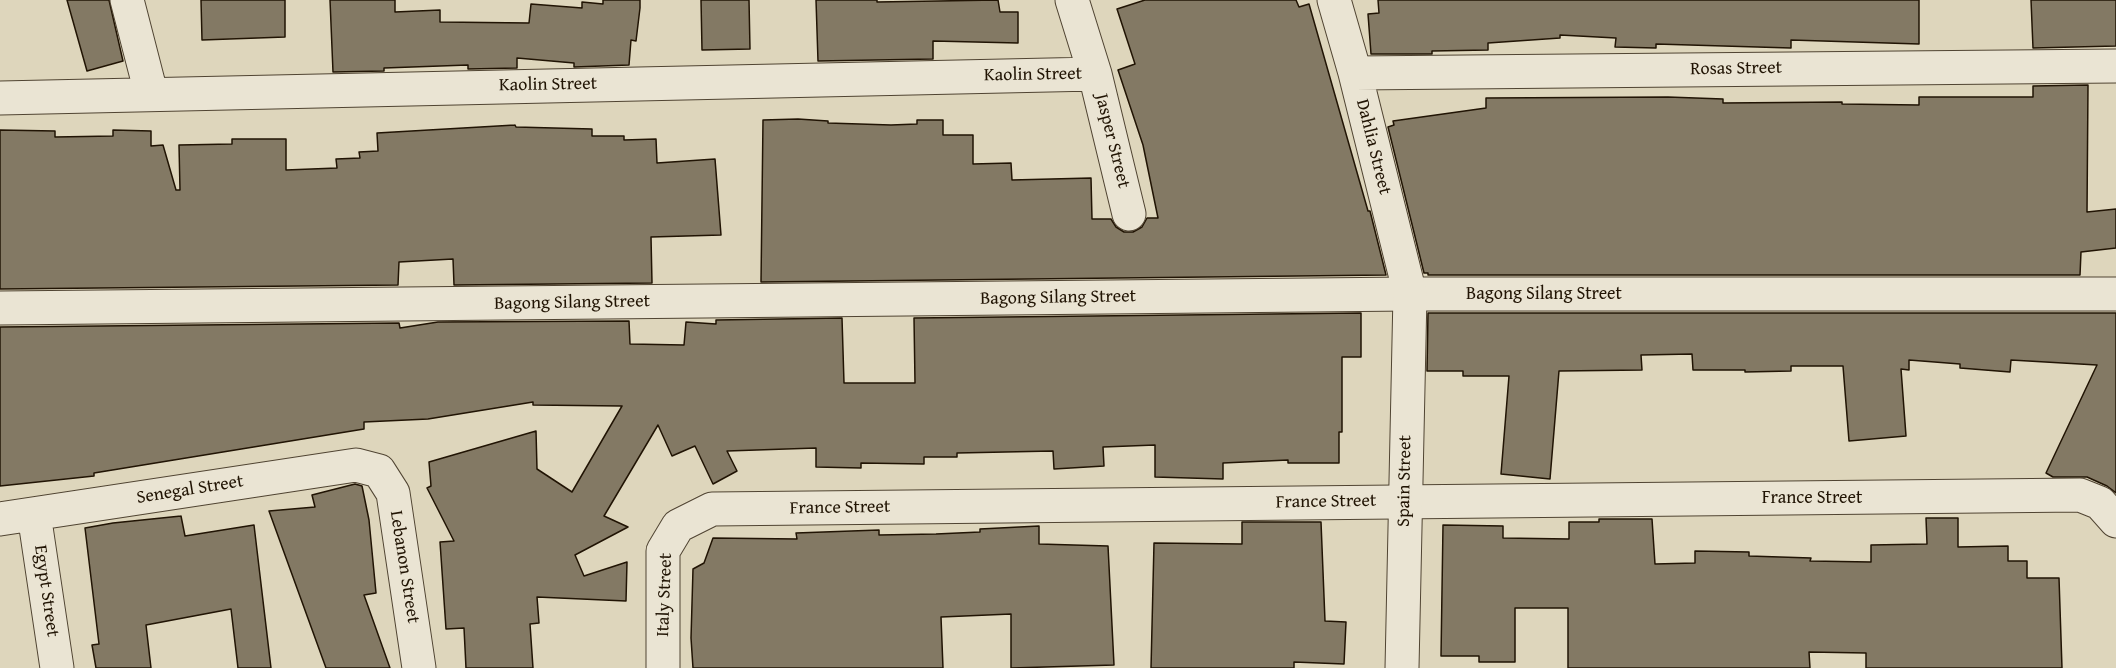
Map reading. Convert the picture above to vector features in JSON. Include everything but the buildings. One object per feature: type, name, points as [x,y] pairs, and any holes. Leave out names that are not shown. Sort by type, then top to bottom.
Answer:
[{"type":"street","points":[[127,0],[151,93]]},
{"type":"street","name":"Jasper Street","points":[[1072,0],[1095,74],[1129,214]]},
{"type":"street","name":"Dahlia Street","points":[[1334,0],[1355,72],[1410,294]]},
{"type":"street","name":"Rosas Street","points":[[1355,72],[2116,66]]},
{"type":"street","name":"Kaolin Street","points":[[0,98],[1095,74]]},
{"type":"street","name":"Bagong Silang Street","points":[[0,308],[1410,294],[2116,294]]},
{"type":"street","name":"Spain Street","points":[[1402,668],[1410,294]]},
{"type":"street","name":"Senegal Street","points":[[0,519],[356,465],[378,471]]},
{"type":"street","name":"Lebanon Street","points":[[378,471],[393,493],[419,668]]},
{"type":"street","name":"France Street","points":[[678,526],[712,509],[2080,495],[2100,503],[2115,519]]},
{"type":"street","name":"Egypt Street","points":[[34,514],[57,668]]},
{"type":"street","name":"Italy Street","points":[[663,668],[663,551],[678,526]]}]
